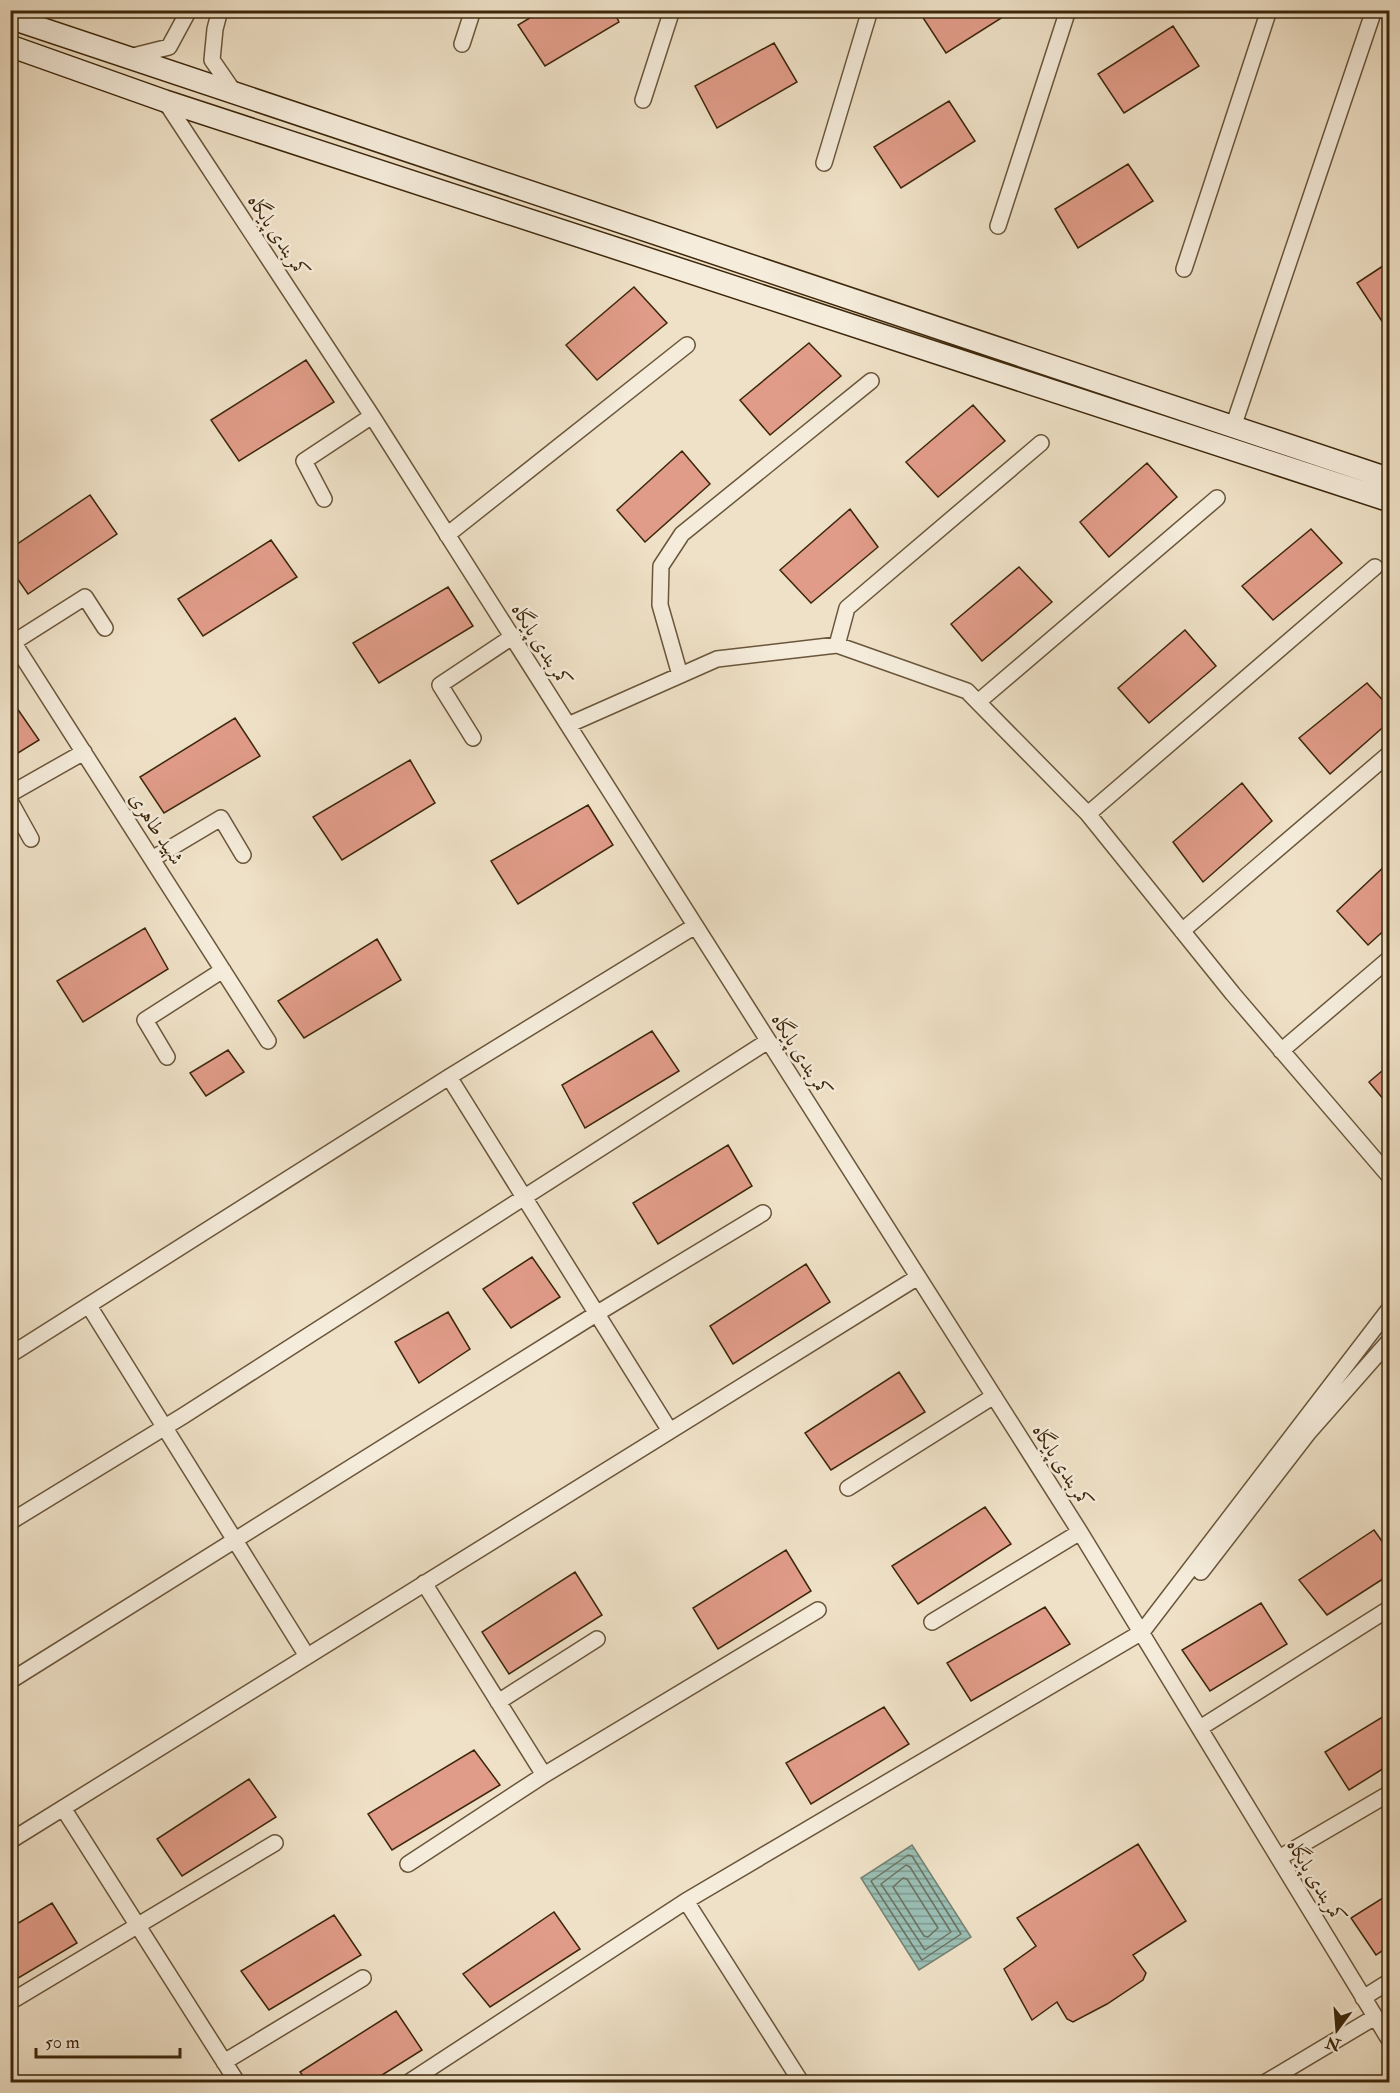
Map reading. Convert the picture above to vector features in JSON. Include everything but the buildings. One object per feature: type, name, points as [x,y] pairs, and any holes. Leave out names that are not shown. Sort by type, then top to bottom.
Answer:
[{"type":"street","points":[[129,57],[169,47],[189,10]]},
{"type":"street","points":[[220,10],[215,29],[212,60],[234,92]]},
{"type":"street","points":[[462,44],[473,10]]},
{"type":"street","points":[[643,100],[672,10]]},
{"type":"street","points":[[824,163],[870,10]]},
{"type":"street","points":[[998,226],[1068,10]]},
{"type":"street","points":[[1184,269],[1269,10]]},
{"type":"street","points":[[1233,427],[1374,10]]},
{"type":"street","points":[[10,18],[1389,479]]},
{"type":"street","points":[[10,46],[165,101],[1389,501]]},
{"type":"street","name":"کمربندی پایگاه","points":[[165,101],[372,416],[1080,1532],[1389,2041]]},
{"type":"street","points":[[471,201],[479,176]]},
{"type":"street","points":[[447,535],[687,345]]},
{"type":"street","points":[[680,675],[660,605],[661,566],[682,534],[871,381]]},
{"type":"street","points":[[324,499],[304,461],[372,416]]},
{"type":"street","points":[[837,645],[847,608],[1041,443]]},
{"type":"street","points":[[978,702],[1217,498]]},
{"type":"street","points":[[1088,814],[1375,567]]},
{"type":"street","points":[[12,639],[85,597],[105,628]]},
{"type":"street","points":[[474,738],[440,685],[512,637]]},
{"type":"street","name":"شهید طاهری","points":[[12,639],[268,1041]]},
{"type":"street","points":[[567,725],[717,659],[837,645],[967,691],[1088,814],[1281,1050],[1386,1167]]},
{"type":"street","points":[[10,794],[84,753]]},
{"type":"street","points":[[1182,931],[1389,753]]},
{"type":"street","points":[[10,801],[32,839]]},
{"type":"street","points":[[152,859],[221,818],[243,855]]},
{"type":"street","points":[[10,1355],[449,1077],[695,926]]},
{"type":"street","points":[[1281,1050],[1389,958]]},
{"type":"street","points":[[167,1057],[145,1020],[223,970]]},
{"type":"street","points":[[10,1522],[164,1427],[768,1041]]},
{"type":"street","points":[[449,1077],[670,1431]]},
{"type":"street","points":[[10,1681],[596,1314],[763,1213]]},
{"type":"street","points":[[10,1841],[918,1277]]},
{"type":"street","points":[[89,1306],[307,1656]]},
{"type":"street","points":[[1145,1637],[1389,1308]]},
{"type":"street","points":[[409,2082],[686,1901],[1145,1637],[1309,1432],[1389,1340]]},
{"type":"street","points":[[848,1488],[993,1396]]},
{"type":"street","points":[[932,1622],[1080,1532]]},
{"type":"street","points":[[424,1583],[544,1775]]},
{"type":"street","points":[[1200,1728],[1389,1608]]},
{"type":"street","points":[[408,1864],[544,1775],[818,1610]]},
{"type":"street","points":[[498,1702],[597,1639]]},
{"type":"street","points":[[1278,1858],[1389,1793]]},
{"type":"street","points":[[63,1808],[237,2082]]},
{"type":"street","points":[[10,2002],[275,1843]]},
{"type":"street","points":[[686,1901],[801,2082]]},
{"type":"street","points":[[224,2062],[363,1978]]},
{"type":"street","points":[[1363,1998],[1389,1981]]},
{"type":"street","points":[[1266,2082],[1375,2016]]},
{"type":"water","points":[[912,1845],[971,1937],[919,1970],[861,1878]]}]
